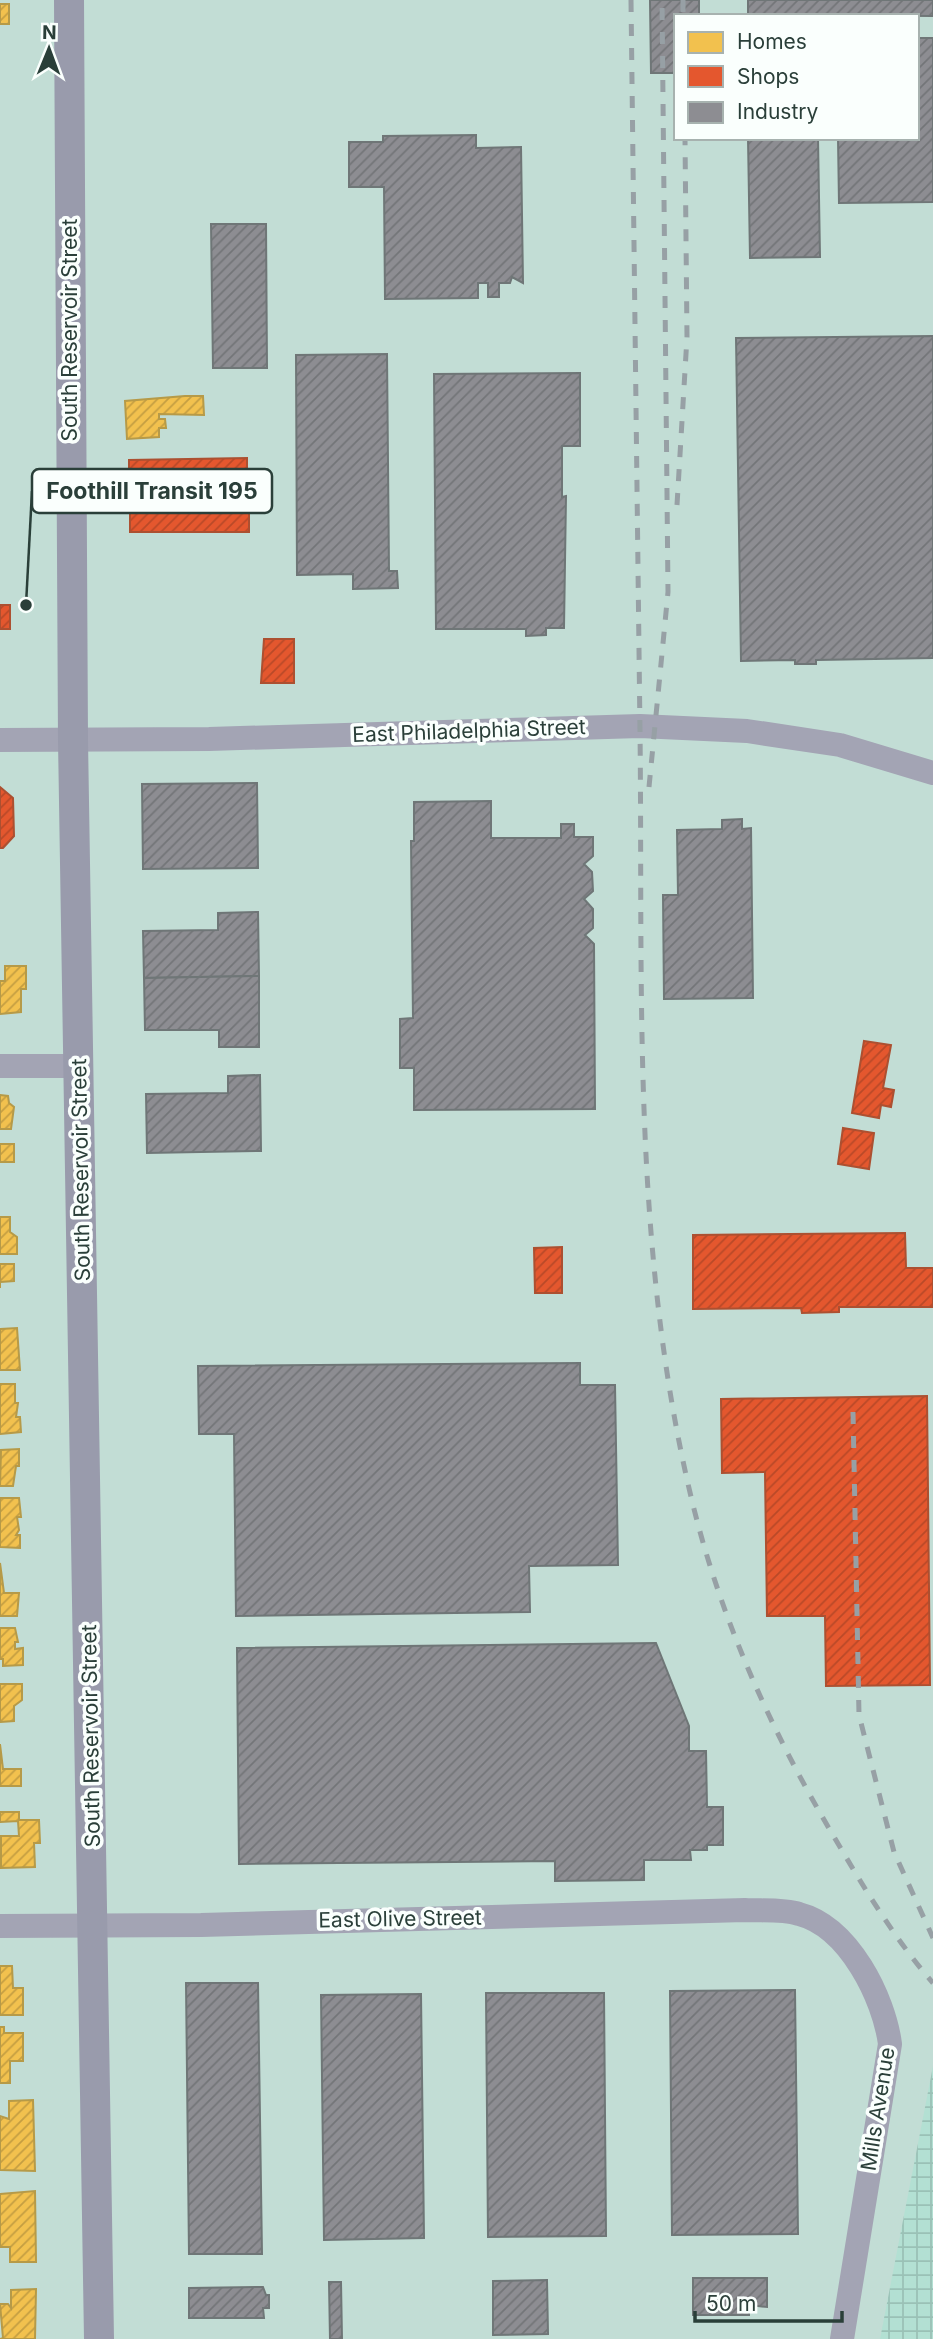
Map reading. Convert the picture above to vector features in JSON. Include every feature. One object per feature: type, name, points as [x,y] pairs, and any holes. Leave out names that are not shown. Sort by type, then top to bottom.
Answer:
[{"type":"main road","name":"South Reservoir Street","points":[[69,0],[72,740],[80,1066],[99,2339]]},
{"type":"street","name":"East Philadelphia Street","points":[[0,740],[640,726],[747,731],[847,746],[933,773]]},
{"type":"street","points":[[0,1066],[80,1066]]},
{"type":"street","name":"East Olive Street","points":[[0,1926],[745,1910],[800,1914]]},
{"type":"street","name":"Mills Avenue","points":[[800,1914],[837,1936],[859,1965],[880,1999],[890,2044],[842,2339]]},
{"type":"shaded area","points":[[933,2066],[933,2339],[880,2339]]},
{"type":"building: Homes","points":[[0,4],[9,4],[9,24],[0,24]]},
{"type":"building: Homes","points":[[203,396],[204,415],[159,414],[159,419],[165,419],[166,428],[159,428],[159,437],[127,439],[125,401]]},
{"type":"building: Homes","points":[[5,966],[26,966],[26,989],[21,989],[21,1012],[0,1014],[0,981],[5,981]]},
{"type":"building: Homes","points":[[0,1095],[8,1096],[9,1103],[14,1107],[11,1129],[0,1129]]},
{"type":"building: Homes","points":[[0,1144],[14,1144],[14,1162],[0,1162]]},
{"type":"building: Homes","points":[[0,1217],[10,1217],[10,1232],[17,1237],[17,1254],[0,1254]]},
{"type":"building: Homes","points":[[0,1264],[14,1264],[14,1281],[0,1282]]},
{"type":"building: Homes","points":[[17,1328],[20,1370],[0,1370],[0,1329]]},
{"type":"building: Homes","points":[[0,1384],[15,1384],[15,1403],[18,1403],[16,1417],[20,1417],[21,1432],[0,1434]]},
{"type":"building: Homes","points":[[19,1449],[19,1466],[16,1466],[13,1486],[0,1486],[1,1450]]},
{"type":"building: Homes","points":[[0,1498],[19,1498],[21,1517],[17,1517],[19,1530],[16,1535],[20,1535],[20,1548],[0,1547]]},
{"type":"building: Homes","points":[[0,1563],[4,1593],[19,1593],[17,1616],[0,1616]]},
{"type":"building: Homes","points":[[0,1628],[15,1628],[18,1642],[15,1642],[15,1649],[23,1648],[23,1665],[3,1666],[3,1659],[0,1659]]},
{"type":"building: Homes","points":[[0,1684],[22,1684],[22,1700],[14,1706],[14,1721],[0,1722]]},
{"type":"building: Homes","points":[[0,1744],[3,1769],[21,1769],[21,1786],[0,1786]]},
{"type":"building: Homes","points":[[0,1812],[19,1812],[19,1820],[39,1820],[40,1843],[34,1843],[35,1867],[1,1868],[1,1836],[19,1836],[18,1821],[0,1822]]},
{"type":"building: Homes","points":[[0,1966],[12,1966],[13,1988],[23,1988],[23,2015],[0,2015]]},
{"type":"building: Homes","points":[[0,2027],[4,2027],[4,2033],[23,2033],[23,2061],[10,2061],[10,2083],[0,2083]]},
{"type":"building: Homes","points":[[33,2100],[35,2171],[0,2170],[0,2116],[9,2119],[9,2101]]},
{"type":"building: Homes","points":[[35,2191],[36,2262],[10,2262],[10,2247],[0,2247],[0,2194]]},
{"type":"building: Homes","points":[[36,2289],[35,2339],[0,2339],[3,2338],[0,2304],[8,2304],[11,2308],[11,2290]]},
{"type":"building: Shops","points":[[247,458],[247,478],[129,480],[129,460]]},
{"type":"building: Shops","points":[[249,511],[249,532],[130,532],[130,512]]},
{"type":"building: Shops","points":[[0,605],[10,605],[10,629],[0,629]]},
{"type":"building: Shops","points":[[264,639],[294,639],[294,683],[261,683]]},
{"type":"building: Shops","points":[[0,787],[13,798],[14,836],[3,848],[0,848]]},
{"type":"building: Shops","points":[[864,1041],[891,1045],[883,1088],[894,1090],[891,1107],[881,1105],[879,1118],[852,1113]]},
{"type":"building: Shops","points":[[843,1128],[874,1133],[869,1169],[838,1164]]},
{"type":"building: Shops","points":[[905,1233],[906,1268],[933,1268],[933,1307],[839,1307],[839,1312],[802,1313],[801,1308],[693,1309],[693,1235]]},
{"type":"building: Shops","points":[[562,1247],[562,1293],[535,1293],[534,1248]]},
{"type":"building: Shops","points":[[927,1396],[930,1685],[826,1686],[825,1616],[767,1616],[765,1472],[722,1473],[721,1399]]},
{"type":"building: Industry","points":[[650,0],[699,0],[699,14],[674,14],[674,73],[651,73]]},
{"type":"building: Industry","points":[[748,0],[933,0],[933,16],[748,14]]},
{"type":"building: Industry","points":[[919,38],[933,38],[933,202],[839,203],[838,140],[919,140]]},
{"type":"building: Industry","points":[[476,135],[476,148],[521,147],[523,283],[512,277],[510,283],[499,283],[499,297],[488,297],[488,283],[478,283],[478,298],[385,299],[384,187],[349,187],[349,142],[383,142],[383,136]]},
{"type":"building: Industry","points":[[748,140],[818,140],[820,257],[750,258]]},
{"type":"building: Industry","points":[[211,224],[266,224],[267,368],[213,368]]},
{"type":"building: Industry","points":[[933,336],[933,658],[816,660],[816,664],[795,664],[795,660],[741,661],[736,338]]},
{"type":"building: Industry","points":[[387,354],[389,571],[397,571],[398,588],[353,589],[353,574],[297,575],[296,355]]},
{"type":"building: Industry","points":[[580,373],[580,446],[562,446],[562,497],[566,496],[564,628],[546,628],[546,635],[526,636],[526,629],[436,629],[434,374]]},
{"type":"building: Industry","points":[[257,783],[258,868],[143,869],[142,784]]},
{"type":"building: Industry","points":[[491,801],[491,838],[561,838],[561,824],[574,824],[574,837],[593,837],[593,856],[584,864],[592,872],[593,891],[584,899],[593,909],[593,928],[585,935],[594,944],[595,1109],[414,1110],[414,1068],[400,1068],[400,1019],[413,1018],[411,841],[414,841],[414,802]]},
{"type":"building: Industry","points":[[742,819],[742,829],[751,828],[753,998],[664,999],[663,895],[678,895],[677,830],[722,829],[722,820]]},
{"type":"building: Industry","points":[[258,912],[259,976],[144,978],[143,931],[218,930],[218,913]]},
{"type":"building: Industry","points":[[259,976],[259,1047],[219,1047],[219,1030],[145,1030],[144,978]]},
{"type":"building: Industry","points":[[260,1075],[261,1151],[147,1153],[146,1094],[228,1093],[228,1076]]},
{"type":"building: Industry","points":[[580,1363],[580,1385],[615,1385],[618,1565],[529,1566],[530,1612],[236,1616],[234,1434],[199,1434],[198,1366]]},
{"type":"building: Industry","points":[[656,1643],[689,1726],[689,1751],[706,1751],[707,1807],[723,1807],[723,1845],[707,1845],[707,1850],[690,1850],[691,1860],[644,1860],[644,1880],[555,1881],[555,1861],[239,1864],[237,1648]]},
{"type":"building: Industry","points":[[186,1983],[258,1983],[262,2254],[189,2254]]},
{"type":"building: Industry","points":[[795,1990],[798,2234],[672,2235],[670,1991]]},
{"type":"building: Industry","points":[[486,1993],[604,1993],[606,2236],[488,2237]]},
{"type":"building: Industry","points":[[421,1994],[424,2238],[324,2240],[321,1995]]},
{"type":"building: Industry","points":[[693,2278],[767,2278],[767,2307],[749,2305],[749,2315],[693,2315]]},
{"type":"building: Industry","points":[[547,2280],[548,2334],[493,2335],[493,2281]]},
{"type":"building: Industry","points":[[329,2282],[341,2282],[342,2339],[330,2339]]},
{"type":"building: Industry","points":[[263,2287],[266,2295],[269,2295],[269,2308],[263,2308],[264,2318],[189,2318],[189,2288]]},
{"type":"railway","points":[[631,0],[644,1122],[659,1317],[674,1413],[694,1509],[705,1551],[750,1674],[808,1792],[854,1870],[891,1928],[933,1983]]},
{"type":"railway","points":[[649,787],[668,592],[662,0]]},
{"type":"railway","points":[[683,0],[683,14]]},
{"type":"railway","points":[[677,505],[687,337],[685,140]]},
{"type":"railway","points":[[853,1412],[859,1715],[894,1852],[933,1938]]},
{"type":"place","name":"Foothill Transit 195","points":[[26,605]]}]
